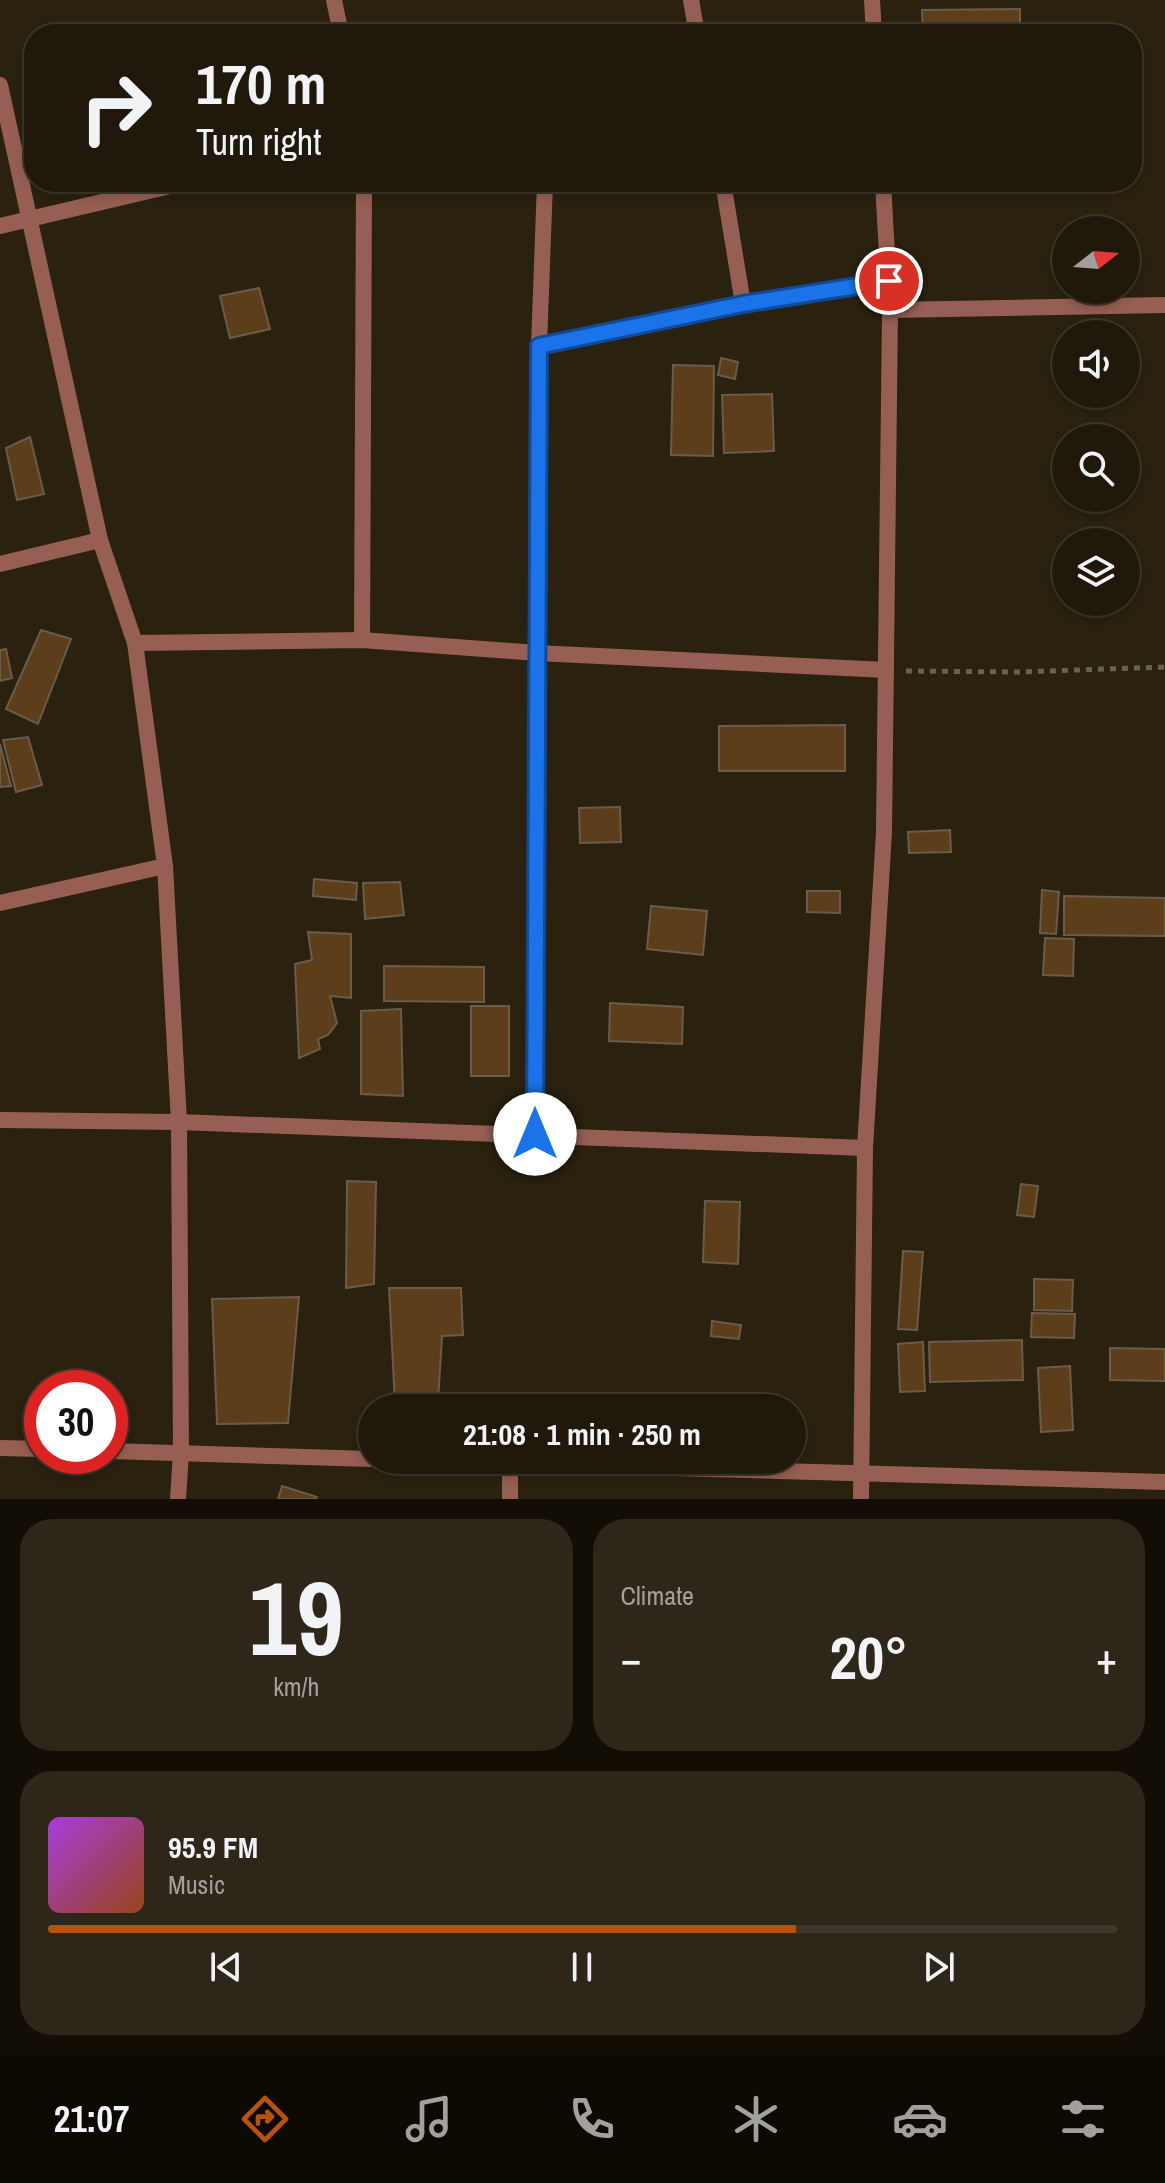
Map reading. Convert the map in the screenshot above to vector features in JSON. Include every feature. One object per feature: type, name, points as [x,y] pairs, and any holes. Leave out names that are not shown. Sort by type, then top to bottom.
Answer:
[{"type":"street","points":[[334,0],[339,24]]},
{"type":"street","points":[[691,0],[695,24]]},
{"type":"street","points":[[872,0],[873,24]]},
{"type":"street","points":[[0,85],[100,540],[135,643],[165,866],[179,1122],[181,1453],[178,1499]]},
{"type":"street","points":[[0,226],[145,192]]},
{"type":"street","points":[[362,640],[364,192]]},
{"type":"street","points":[[535,1134],[539,346],[545,192]]},
{"type":"street","points":[[725,192],[743,304]]},
{"type":"street","points":[[861,1499],[865,1148],[884,832],[890,310],[884,192]]},
{"type":"street","points":[[539,346],[743,304],[889,281]]},
{"type":"street","points":[[890,310],[1165,305]]},
{"type":"street","points":[[0,564],[100,540]]},
{"type":"street","points":[[135,643],[362,640],[537,653],[886,670]]},
{"type":"street","points":[[0,903],[165,866]]},
{"type":"street","points":[[0,1120],[179,1122],[865,1148]]},
{"type":"street","points":[[0,1448],[24,1449]]},
{"type":"street","points":[[128,1452],[358,1459]]},
{"type":"street","points":[[806,1471],[1165,1482]]},
{"type":"street","points":[[510,1474],[510,1499]]},
{"type":"path","points":[[886,670],[1018,672],[1165,667]]},
{"type":"building","points":[[1020,9],[1020,24],[923,24],[922,10]]},
{"type":"building","points":[[259,288],[270,329],[230,338],[220,296]]},
{"type":"building","points":[[721,358],[738,362],[735,379],[718,375]]},
{"type":"building","points":[[673,365],[714,366],[713,456],[671,455]]},
{"type":"building","points":[[772,394],[774,451],[724,453],[722,395]]},
{"type":"building","points":[[30,437],[44,494],[17,500],[6,448]]},
{"type":"building","points":[[41,630],[71,639],[38,724],[6,709]]},
{"type":"building","points":[[6,649],[12,678],[0,681],[0,650]]},
{"type":"building","points":[[845,725],[845,771],[719,771],[719,726]]},
{"type":"building","points":[[28,737],[42,785],[16,792],[3,740]]},
{"type":"building","points":[[0,744],[11,786],[0,787]]},
{"type":"building","points":[[620,807],[621,842],[580,843],[579,808]]},
{"type":"building","points":[[950,830],[951,852],[909,853],[908,832]]},
{"type":"building","points":[[314,879],[357,883],[356,900],[313,896]]},
{"type":"building","points":[[400,882],[404,915],[365,919],[363,883]]},
{"type":"building","points":[[1042,890],[1059,892],[1056,934],[1040,933]]},
{"type":"building","points":[[807,891],[840,891],[840,913],[807,912]]},
{"type":"building","points":[[1064,896],[1165,898],[1165,936],[1064,935]]},
{"type":"building","points":[[651,906],[707,911],[703,955],[647,949]]},
{"type":"building","points":[[308,932],[351,934],[351,998],[330,996],[337,1023],[328,1035],[318,1039],[320,1049],[299,1058],[295,964],[312,960]]},
{"type":"building","points":[[1045,938],[1074,939],[1073,976],[1043,975]]},
{"type":"building","points":[[384,966],[484,967],[484,1002],[384,1001]]},
{"type":"building","points":[[610,1003],[683,1007],[682,1044],[609,1041]]},
{"type":"building","points":[[471,1006],[509,1006],[509,1076],[471,1076]]},
{"type":"building","points":[[401,1009],[403,1096],[361,1094],[361,1011]]},
{"type":"building","points":[[347,1181],[376,1182],[374,1284],[346,1288]]},
{"type":"building","points":[[1021,1184],[1038,1186],[1034,1217],[1017,1215]]},
{"type":"building","points":[[705,1201],[740,1202],[738,1264],[703,1262]]},
{"type":"building","points":[[903,1251],[923,1252],[917,1330],[898,1329]]},
{"type":"building","points":[[1034,1279],[1073,1280],[1072,1311],[1034,1310]]},
{"type":"building","points":[[389,1288],[461,1288],[463,1335],[442,1336],[438,1394],[394,1394]]},
{"type":"building","points":[[299,1297],[288,1423],[217,1424],[212,1299]]},
{"type":"building","points":[[1032,1313],[1075,1314],[1074,1338],[1031,1337]]},
{"type":"building","points":[[712,1321],[741,1325],[739,1339],[711,1336]]},
{"type":"building","points":[[1022,1340],[1023,1380],[930,1382],[929,1342]]},
{"type":"building","points":[[923,1342],[925,1391],[900,1392],[898,1344]]},
{"type":"building","points":[[1110,1348],[1165,1349],[1165,1381],[1110,1380]]},
{"type":"building","points":[[1070,1366],[1073,1430],[1041,1432],[1038,1368]]},
{"type":"building","points":[[282,1486],[317,1497],[278,1499]]},
{"type":"route","points":[[535,1134],[539,346],[743,304],[889,281]]}]
